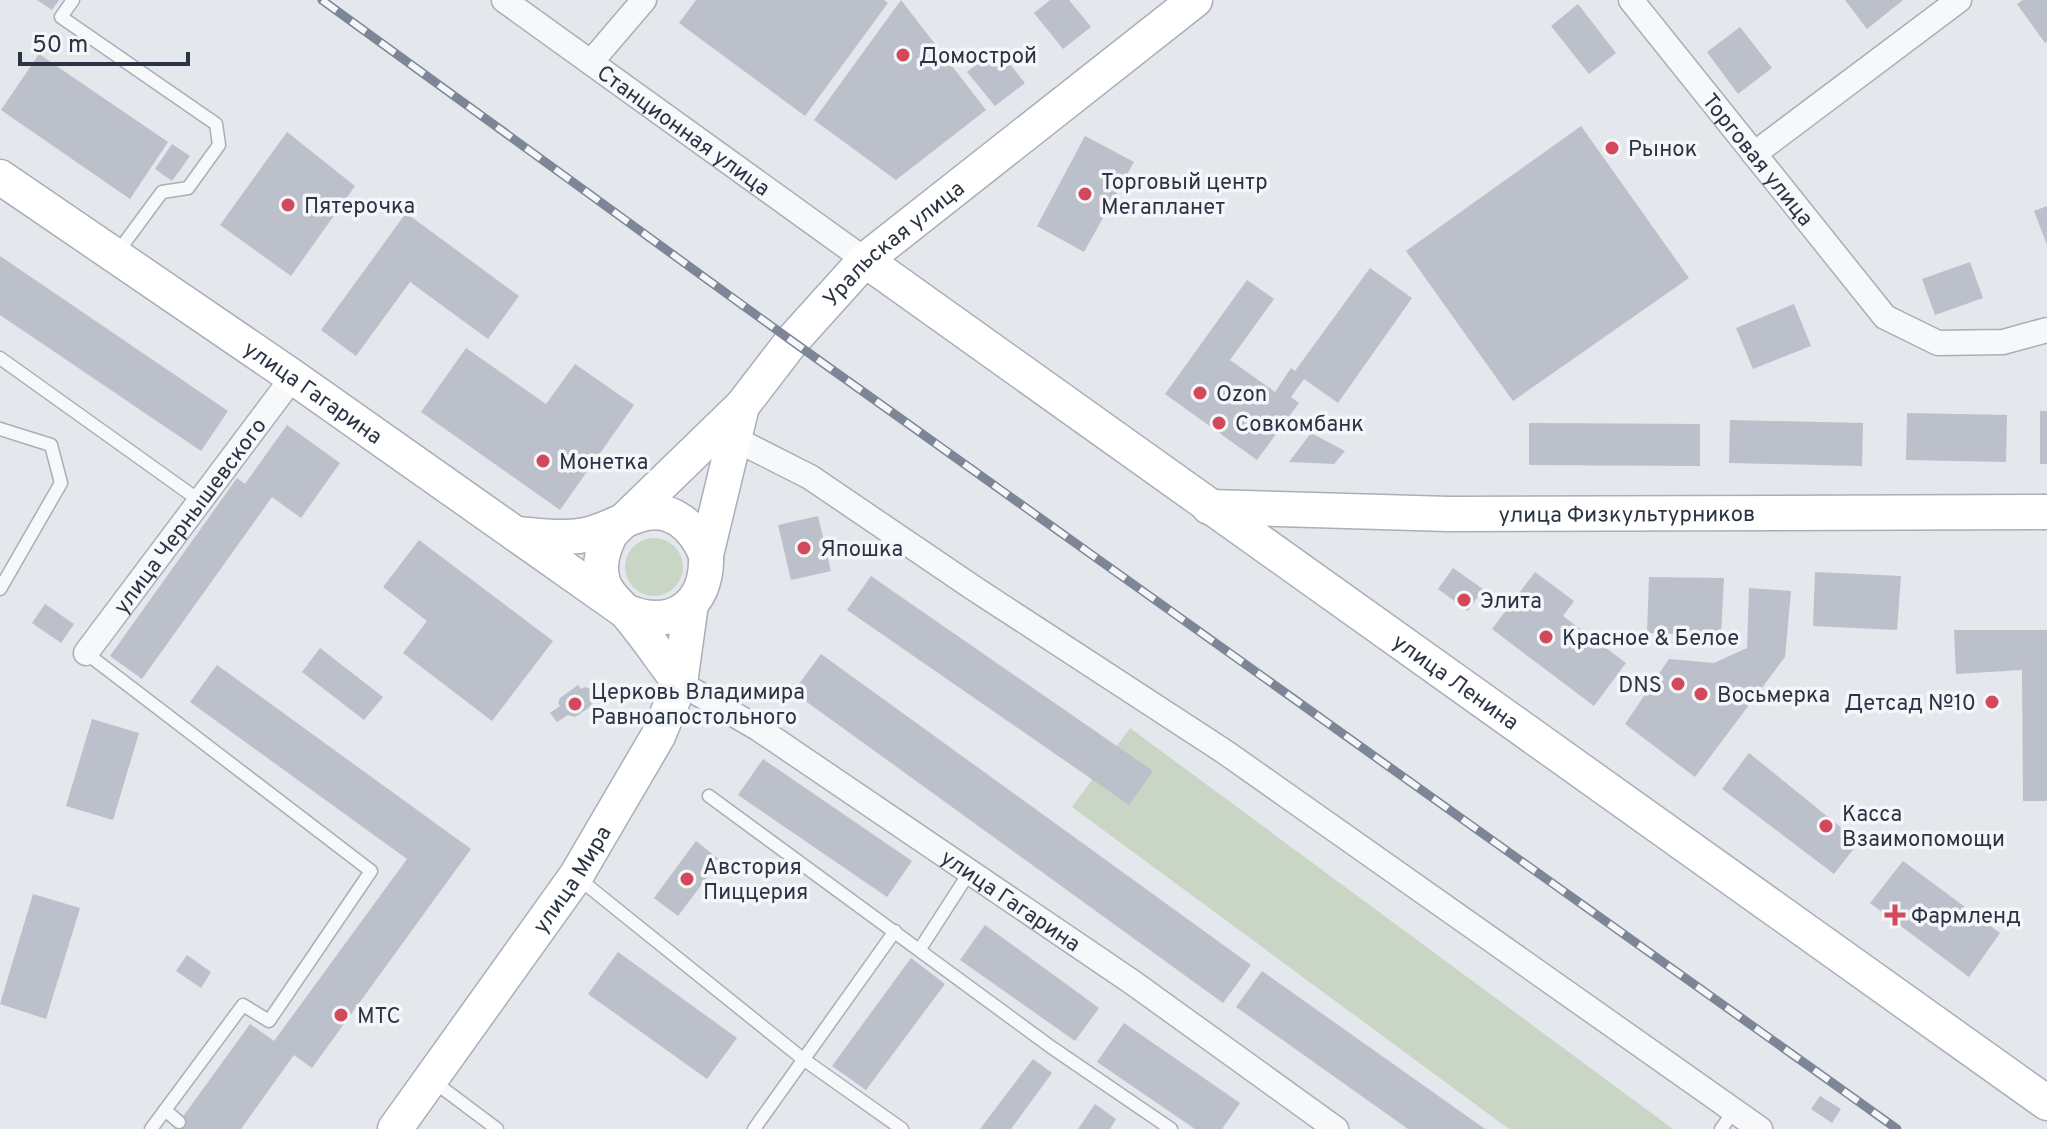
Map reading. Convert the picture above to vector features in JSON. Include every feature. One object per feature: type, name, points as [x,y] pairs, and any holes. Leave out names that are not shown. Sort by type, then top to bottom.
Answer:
[{"type":"main road","name":"Уральская улица","points":[[624,522],[742,406],[792,341],[865,260],[1195,0]]},
{"type":"main road","name":"улица Гагарина","points":[[0,177],[293,377],[625,611]]},
{"type":"main road","name":"улица Ленина","points":[[865,260],[1209,507],[1477,693],[2047,1103]]},
{"type":"main road","points":[[625,611],[642,618],[659,619],[677,614],[691,604],[702,589],[707,572],[706,555],[742,406]]},
{"type":"main road","name":"улица Физкультурников","points":[[1209,507],[1449,514],[2047,512]]},
{"type":"main road","points":[[516,534],[580,536],[640,514],[657,513],[674,516],[694,532],[706,555]]},
{"type":"main road","points":[[624,522],[611,533],[603,549],[601,566],[608,591],[680,683]]},
{"type":"main road","name":"улица Мира","points":[[395,1129],[576,876],[658,736],[680,683],[691,604]]},
{"type":"street","name":"Станционная улица","points":[[504,0],[865,260]]},
{"type":"street","points":[[591,62],[644,0]]},
{"type":"street","name":"Торговая улица","points":[[1631,0],[1885,317],[1938,343],[2003,342],[2047,330]]},
{"type":"street","points":[[1754,154],[1959,0]]},
{"type":"street","name":"улица Чернышевского","points":[[86,653],[293,377]]},
{"type":"street","points":[[735,439],[810,477],[1225,752],[1728,1120],[1760,1129]]},
{"type":"street","name":"улица Гагарина","points":[[680,683],[759,729],[1132,982],[1336,1129]]},
{"type":"lane","points":[[73,0],[61,17],[216,124],[219,145],[188,188],[162,192],[115,255]]},
{"type":"lane","points":[[0,358],[200,501]]},
{"type":"lane","points":[[0,429],[51,445],[61,483],[0,589]]},
{"type":"lane","points":[[86,653],[371,871],[269,1021],[243,1005],[151,1129]]},
{"type":"lane","points":[[709,796],[920,949],[959,981],[1171,1129]]},
{"type":"lane","points":[[920,949],[969,873]]},
{"type":"lane","points":[[576,876],[803,1059],[902,1129]]},
{"type":"lane","points":[[754,1129],[895,931]]},
{"type":"lane","points":[[431,1079],[497,1129]]},
{"type":"lane","points":[[165,1110],[179,1122]]},
{"type":"green space","points":[[654,538],[665,540],[674,547],[681,556],[681,578],[674,587],[665,594],[654,596],[643,594],[634,587],[627,578],[625,567],[627,556],[634,547],[643,540]]},
{"type":"green space","points":[[1130,728],[1673,1129],[1509,1129],[1072,807]]},
{"type":"building","points":[[37,0],[59,0],[52,10]]},
{"type":"building","points":[[696,0],[884,0],[888,3],[805,116],[679,23]]},
{"type":"building","name":"Домострой","points":[[901,0],[986,110],[896,180],[814,120]]},
{"type":"building","points":[[1050,0],[1069,0],[1091,27],[1063,49],[1034,13]]},
{"type":"building","points":[[1845,0],[1903,0],[1867,29]]},
{"type":"building","points":[[2023,0],[2047,0],[2047,42],[2017,4]]},
{"type":"building","points":[[1578,4],[1616,53],[1589,74],[1551,26]]},
{"type":"building","points":[[1740,27],[1772,68],[1738,94],[1707,52]]},
{"type":"building","points":[[997,48],[1025,83],[995,106],[967,72]]},
{"type":"building","points":[[39,54],[168,142],[130,199],[1,110]]},
{"type":"building","points":[[1581,126],[1689,278],[1513,401],[1406,251]]},
{"type":"building","name":"Пятерочка","points":[[287,132],[355,186],[291,276],[220,225]]},
{"type":"building","name":"Торговый центр Мегапланет","points":[[1085,136],[1134,162],[1084,252],[1037,226]]},
{"type":"building","points":[[172,144],[190,156],[172,181],[155,169]]},
{"type":"building","points":[[2047,206],[2047,245],[2034,211]]},
{"type":"building","points":[[406,213],[519,296],[488,339],[410,282],[356,356],[321,330]]},
{"type":"building","points":[[0,256],[228,411],[201,451],[0,315]]},
{"type":"building","points":[[1970,262],[1983,298],[1935,315],[1922,279]]},
{"type":"building","points":[[1370,268],[1412,298],[1338,403],[1304,379],[1291,397],[1299,403],[1257,460],[1165,394],[1247,280],[1274,299],[1230,360],[1275,392],[1291,368],[1295,371]]},
{"type":"building","points":[[1794,304],[1811,346],[1753,369],[1736,328]]},
{"type":"building","name":"Монетка","points":[[466,348],[546,404],[575,364],[634,405],[560,510],[421,412]]},
{"type":"building","points":[[2040,411],[2047,411],[2047,464],[2040,464]]},
{"type":"building","points":[[1907,413],[2007,415],[2006,462],[1906,460]]},
{"type":"building","points":[[1730,420],[1863,423],[1862,466],[1729,463]]},
{"type":"building","points":[[1529,423],[1700,424],[1700,466],[1529,465]]},
{"type":"building","points":[[287,425],[340,463],[301,518],[272,497],[142,679],[110,656],[237,478],[245,484]]},
{"type":"building","points":[[1311,433],[1345,451],[1334,464],[1289,462]]},
{"type":"building","name":"Япошка","points":[[818,516],[831,571],[791,580],[778,525]]},
{"type":"building","points":[[419,540],[553,641],[492,721],[403,653],[427,621],[383,587]]},
{"type":"building","name":"Элита","points":[[1453,568],[1483,589],[1468,611],[1438,589]]},
{"type":"building","name":"Красное & Белое","points":[[1535,572],[1574,601],[1563,616],[1626,663],[1594,706],[1492,629]]},
{"type":"building","points":[[1815,572],[1901,576],[1897,630],[1813,626]]},
{"type":"building","points":[[871,576],[1153,771],[1129,805],[847,610]]},
{"type":"building","points":[[1649,577],[1724,578],[1721,635],[1647,633]]},
{"type":"building","name":"Восьмерка","points":[[1749,588],[1791,591],[1785,657],[1695,777],[1625,724],[1669,659],[1714,663],[1747,648]]},
{"type":"building","points":[[45,604],[74,624],[61,643],[32,623]]},
{"type":"building","points":[[1954,630],[2047,630],[2047,801],[2023,801],[2022,670],[1956,674]]},
{"type":"building","points":[[320,648],[383,697],[364,720],[302,672]]},
{"type":"building","points":[[821,654],[1251,965],[1223,1003],[793,692]]},
{"type":"building","points":[[217,665],[471,849],[312,1068],[294,1055],[241,1129],[174,1129],[250,1024],[274,1041],[407,859],[190,702]]},
{"type":"building","name":"Церковь Владимира Равноапостольного","points":[[578,685],[581,689],[593,690],[594,698],[590,701],[593,705],[575,717],[568,715],[557,722],[550,713],[560,706],[560,698]]},
{"type":"building","points":[[92,719],[139,733],[113,820],[66,806]]},
{"type":"building","points":[[1749,753],[1859,842],[1834,874],[1722,789]]},
{"type":"building","points":[[763,759],[912,861],[887,897],[738,795]]},
{"type":"building","name":"Австория Пиццерия","points":[[696,841],[720,860],[678,916],[654,898]]},
{"type":"building","points":[[1903,861],[2000,933],[1969,977],[1870,903]]},
{"type":"building","points":[[33,894],[80,908],[46,1019],[0,1004]]},
{"type":"building","points":[[985,925],[1099,1008],[1075,1041],[960,960]]},
{"type":"building","points":[[618,952],[737,1038],[707,1079],[588,994]]},
{"type":"building","points":[[187,955],[211,972],[201,988],[176,971]]},
{"type":"building","points":[[911,958],[945,984],[866,1090],[832,1066]]},
{"type":"building","points":[[1262,971],[1485,1129],[1408,1129],[1236,1007]]},
{"type":"building","points":[[1124,1023],[1240,1103],[1222,1129],[1195,1129],[1097,1062]]},
{"type":"building","points":[[1033,1059],[1052,1073],[1011,1129],[980,1129]]},
{"type":"building","points":[[1820,1096],[1841,1109],[1832,1123],[1811,1109]]},
{"type":"building","points":[[1095,1104],[1116,1119],[1110,1129],[1078,1129]]},
{"type":"railway","points":[[322,0],[792,341],[1897,1129]]},
{"type":"place","name":"Домострой","points":[[903,55]]},
{"type":"place","name":"Рынок","points":[[1612,148]]},
{"type":"place","name":"Торговый центр Мегапланет","points":[[1085,194]]},
{"type":"place","name":"Пятерочка","points":[[288,205]]},
{"type":"place","name":"Ozon","points":[[1200,393]]},
{"type":"place","name":"Совкомбанк","points":[[1219,423]]},
{"type":"place","name":"Монетка","points":[[543,461]]},
{"type":"place","name":"Япошка","points":[[804,548]]},
{"type":"place","name":"Элита","points":[[1464,600]]},
{"type":"place","name":"Красное & Белое","points":[[1546,637]]},
{"type":"place","name":"DNS","points":[[1678,684]]},
{"type":"place","name":"Восьмерка","points":[[1701,694]]},
{"type":"place","name":"Детсад №10","points":[[1992,702]]},
{"type":"place","name":"Церковь Владимира Равноапостольного","points":[[575,704]]},
{"type":"place","name":"Касса Взаимопомощи","points":[[1826,826]]},
{"type":"place","name":"Австория Пиццерия","points":[[687,879]]},
{"type":"place","name":"Фармленд","points":[[1895,915]]},
{"type":"place","name":"МТС","points":[[341,1015]]}]
